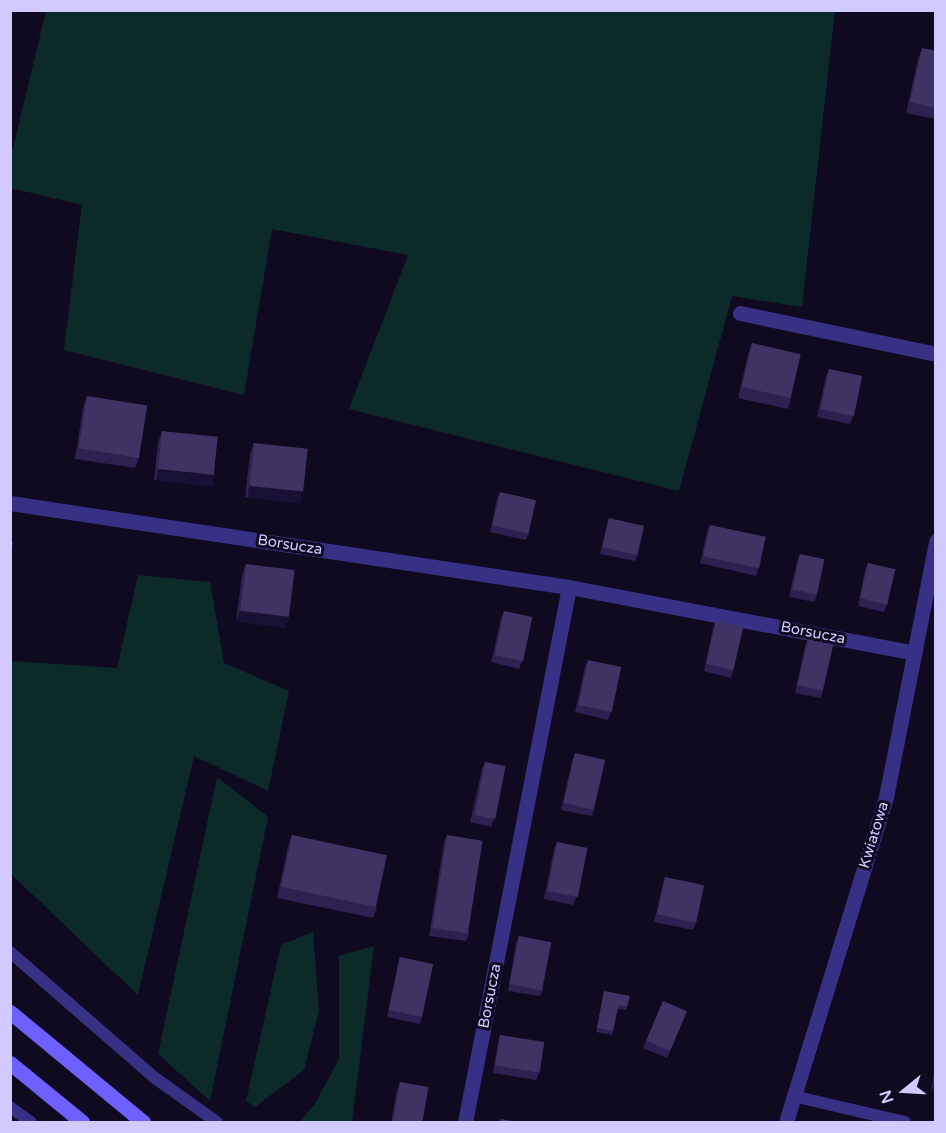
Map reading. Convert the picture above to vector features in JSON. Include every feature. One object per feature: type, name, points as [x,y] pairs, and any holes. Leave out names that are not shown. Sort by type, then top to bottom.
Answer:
[{"type":"main road","points":[[10,1012],[143,1122]]},
{"type":"main road","points":[[10,1063],[82,1122]]},
{"type":"street","points":[[740,313],[936,354]]},
{"type":"street","name":"Borsucza","points":[[10,503],[569,587],[915,653]]},
{"type":"street","name":"Kwiatowa","points":[[786,1122],[886,797],[936,541]]},
{"type":"street","name":"Borsucza","points":[[465,1122],[569,587]]},
{"type":"lane","points":[[10,952],[155,1078],[217,1122]]},
{"type":"lane","points":[[794,1096],[905,1122]]},
{"type":"lane","points":[[10,1107],[31,1122]]},
{"type":"green space","points":[[46,11],[835,11],[802,307],[732,296],[679,491],[349,409],[408,255],[272,229],[244,395],[64,350],[82,205],[11,188],[11,156]]},
{"type":"green space","points":[[138,575],[210,582],[224,663],[289,691],[268,791],[194,756],[138,995],[10,873],[11,661],[117,668]]},
{"type":"green space","points":[[217,777],[268,817],[210,1101],[158,1054]]},
{"type":"green space","points":[[313,932],[319,1011],[304,1070],[255,1107],[246,1101],[281,945]]},
{"type":"green space","points":[[374,946],[352,1122],[300,1122],[316,1102],[339,1059],[339,956]]},
{"type":"building","points":[[922,48],[936,51],[936,108],[910,102]]},
{"type":"building","points":[[752,343],[801,354],[791,398],[742,387]]},
{"type":"building","points":[[829,369],[862,376],[854,416],[820,409]]},
{"type":"building","points":[[87,396],[147,406],[139,458],[79,448]]},
{"type":"building","points":[[162,431],[218,437],[214,475],[158,469]]},
{"type":"building","points":[[254,443],[308,449],[303,491],[250,486]]},
{"type":"building","points":[[500,492],[536,500],[528,533],[492,525]]},
{"type":"building","points":[[609,518],[644,526],[637,555],[602,547]]},
{"type":"building","points":[[710,525],[766,537],[759,568],[703,556]]},
{"type":"building","points":[[10,541],[13,542],[10,558]]},
{"type":"building","points":[[800,554],[824,559],[817,594],[793,589]]},
{"type":"building","points":[[868,563],[895,569],[887,604],[860,598]]},
{"type":"building","points":[[246,564],[295,570],[289,617],[240,611]]},
{"type":"building","points":[[504,611],[532,617],[523,661],[495,655]]},
{"type":"building","points":[[716,621],[743,627],[733,670],[706,664]]},
{"type":"building","points":[[808,639],[833,645],[823,691],[797,685]]},
{"type":"building","points":[[588,660],[621,667],[612,712],[578,705]]},
{"type":"building","points":[[575,753],[605,760],[594,810],[564,803]]},
{"type":"building","points":[[485,762],[506,766],[495,819],[475,815]]},
{"type":"building","points":[[292,835],[387,855],[376,907],[281,887]]},
{"type":"building","points":[[447,835],[483,841],[468,933],[432,928]]},
{"type":"building","points":[[557,842],[587,848],[578,897],[547,891]]},
{"type":"building","points":[[665,877],[704,885],[696,922],[657,914]]},
{"type":"building","points":[[519,936],[551,942],[542,990],[510,984]]},
{"type":"building","points":[[400,957],[433,964],[422,1017],[389,1010]]},
{"type":"building","points":[[604,991],[630,996],[627,1007],[618,1005],[613,1031],[597,1028]]},
{"type":"building","points":[[663,1001],[687,1011],[670,1051],[646,1041]]},
{"type":"building","points":[[500,1035],[544,1042],[540,1073],[495,1066]]},
{"type":"building","points":[[400,1082],[429,1087],[422,1122],[393,1122]]},
{"type":"building","points":[[500,1119],[521,1122],[499,1122]]}]
